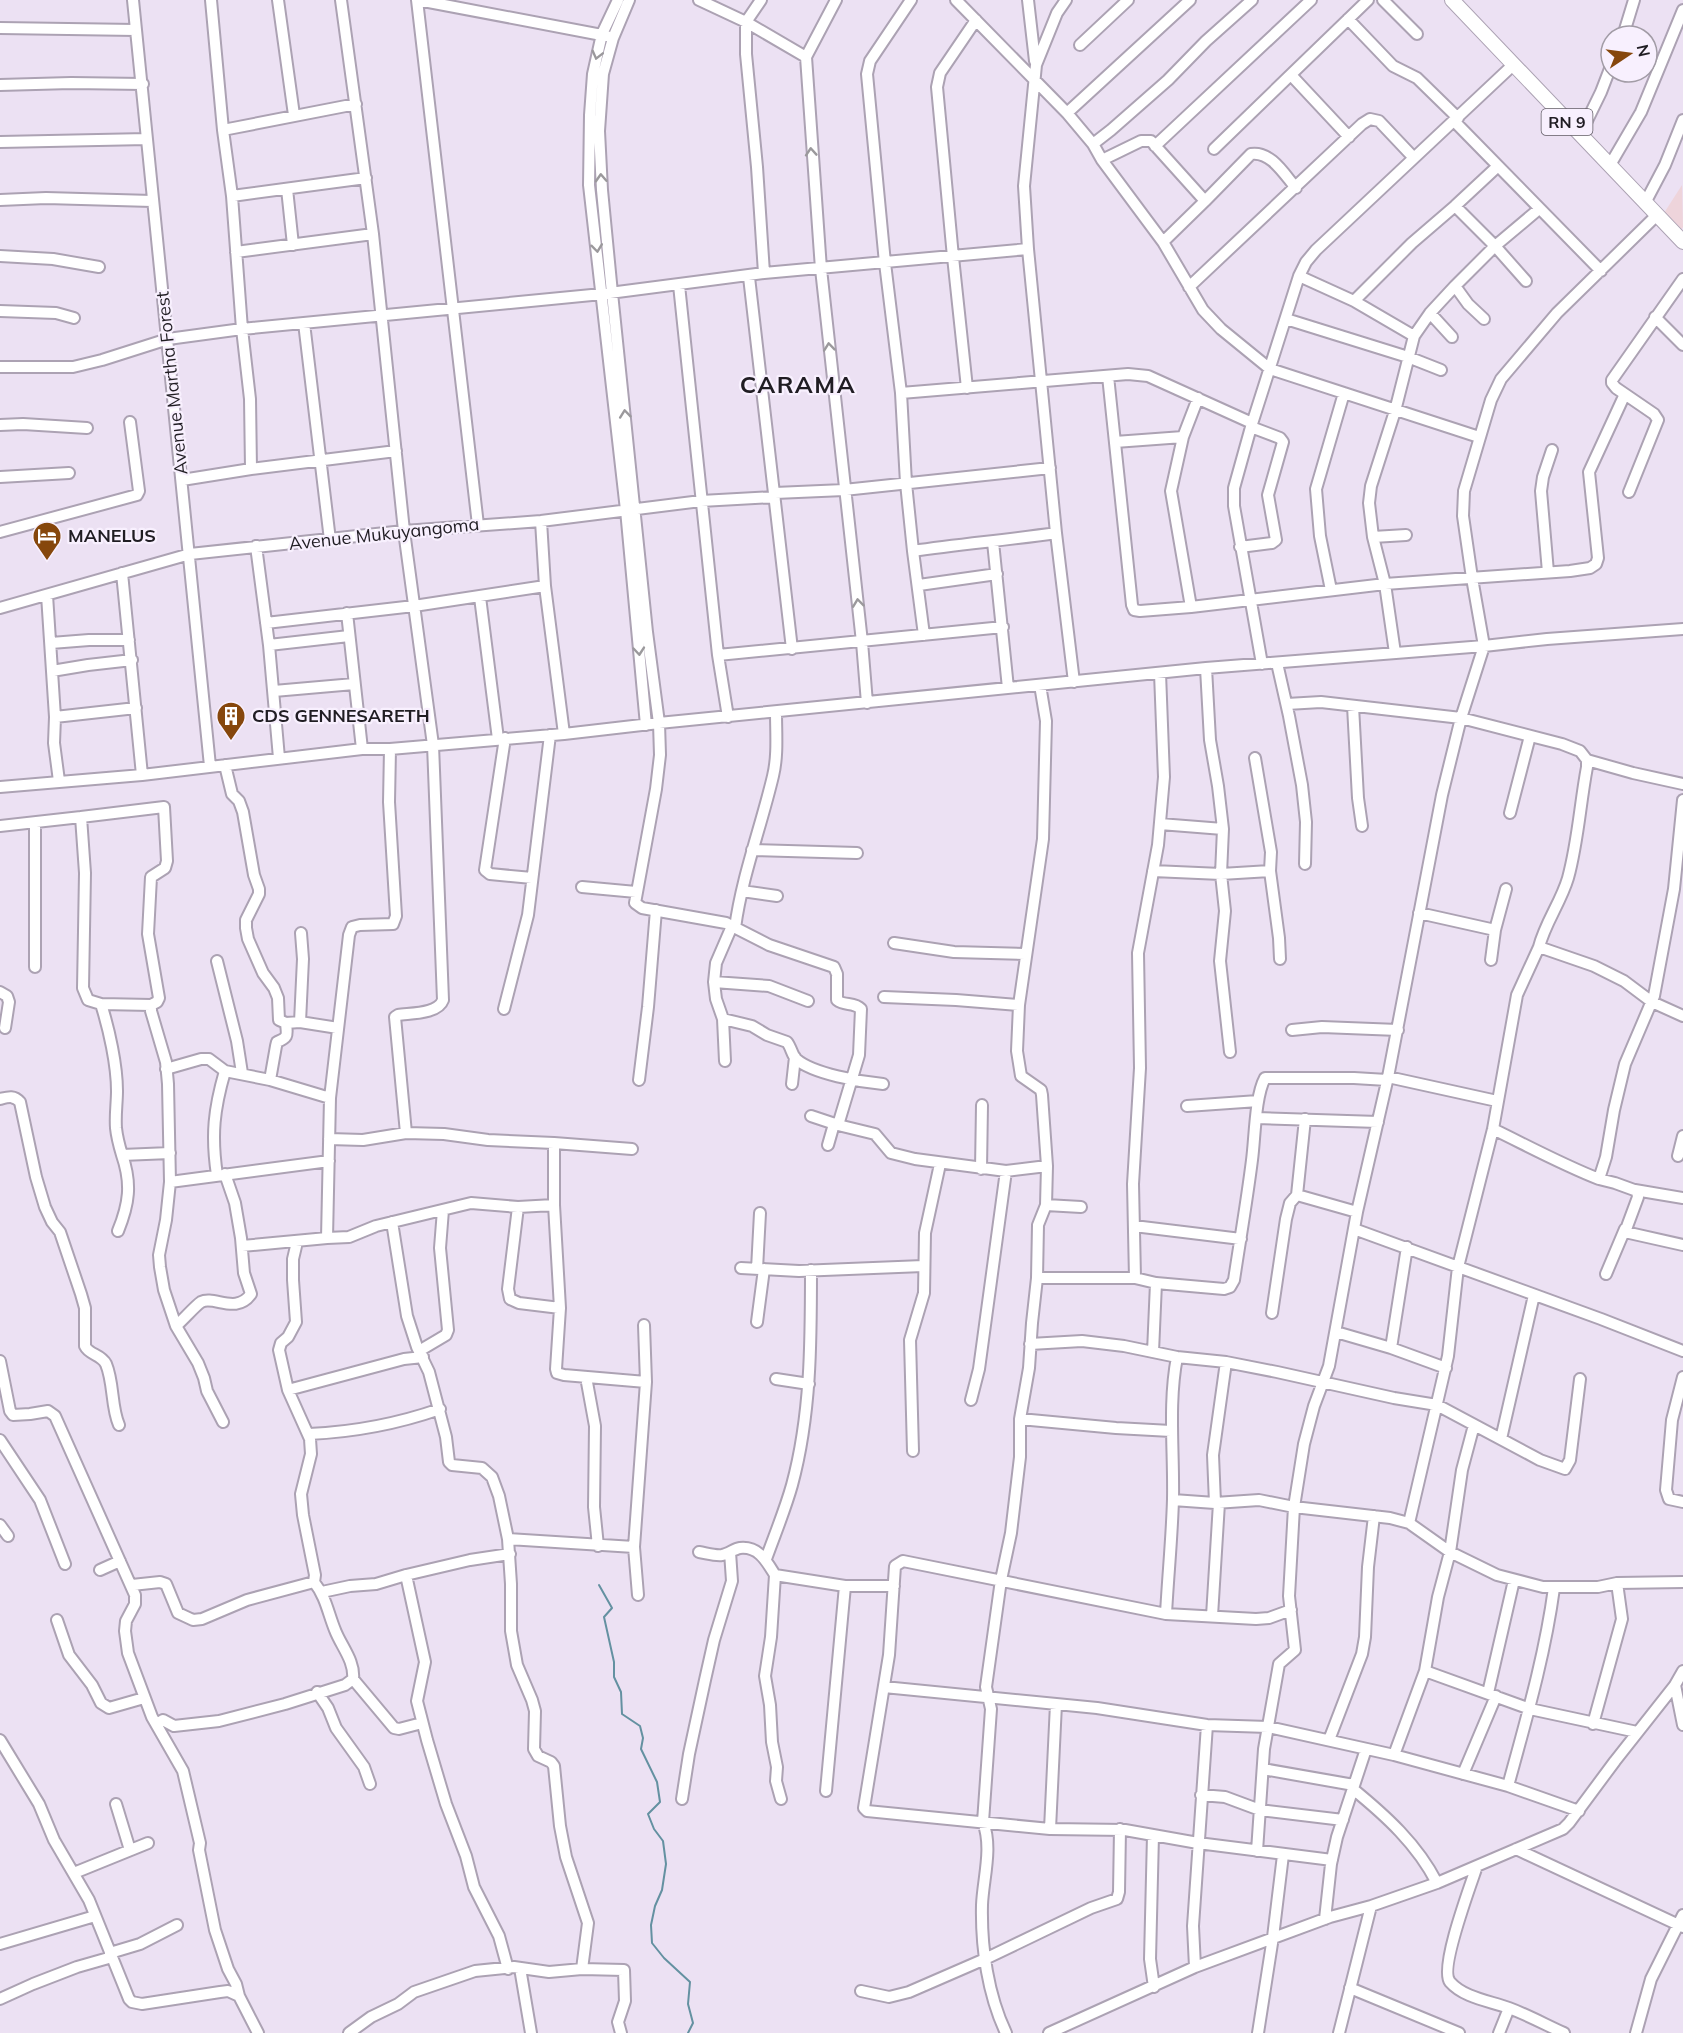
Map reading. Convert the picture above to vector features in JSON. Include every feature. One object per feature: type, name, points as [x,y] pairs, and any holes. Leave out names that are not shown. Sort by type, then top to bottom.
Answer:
[{"type":"main road","name":"RN 9","points":[[1452,0],[1645,203],[1682,238]]},
{"type":"street","name":"Avenue Martha Forest","points":[[133,0],[210,766]]},
{"type":"street","points":[[211,0],[223,130],[232,196],[250,399],[251,469]]},
{"type":"street","points":[[278,0],[294,115]]},
{"type":"street","points":[[341,0],[373,234],[404,531],[433,745],[443,1000],[436,1009],[395,1017],[406,1133]]},
{"type":"street","points":[[478,525],[417,0],[608,36]]},
{"type":"street","points":[[618,0],[608,36],[599,131],[607,293],[630,510],[646,725]]},
{"type":"street","points":[[608,36],[629,0]]},
{"type":"street","points":[[699,0],[746,22],[806,57]]},
{"type":"street","points":[[761,0],[746,22],[746,54],[764,273]]},
{"type":"street","points":[[836,0],[806,57],[820,269],[867,703]]},
{"type":"street","points":[[911,0],[870,61],[867,74],[885,263],[901,393],[906,483],[924,635]]},
{"type":"street","points":[[956,0],[1067,113],[1093,144],[1102,160],[1163,242],[1203,310],[1221,329],[1270,369],[1479,437]]},
{"type":"street","points":[[1028,0],[1036,64],[1024,186],[1028,249],[1056,533],[1074,682]]},
{"type":"street","points":[[1036,64],[1057,13],[1066,0]]},
{"type":"street","points":[[1080,45],[1128,0]]},
{"type":"street","points":[[1067,113],[1190,0]]},
{"type":"street","points":[[1093,144],[1168,80],[1206,41],[1252,0]]},
{"type":"street","points":[[1155,146],[1311,0]]},
{"type":"street","points":[[1214,149],[1368,0]]},
{"type":"street","points":[[1383,0],[1417,34]]},
{"type":"street","points":[[1627,24],[1634,0]]},
{"type":"street","points":[[1610,165],[1641,112],[1683,10]]},
{"type":"street","points":[[1348,19],[1393,66],[1417,78],[1601,272]]},
{"type":"street","points":[[967,388],[952,257],[937,87],[940,73],[976,20]]},
{"type":"street","points":[[0,28],[136,30]]},
{"type":"street","points":[[1262,664],[1240,547],[1234,506],[1234,488],[1251,425],[1299,276],[1306,262],[1316,250],[1513,65]]},
{"type":"street","points":[[1291,75],[1349,137]]},
{"type":"street","points":[[0,85],[143,84]]},
{"type":"street","points":[[1580,135],[1604,84]]},
{"type":"street","points":[[223,130],[356,104]]},
{"type":"street","points":[[1189,287],[1371,119],[1378,121],[1414,158]]},
{"type":"street","points":[[1645,203],[1665,165],[1683,120]]},
{"type":"street","points":[[0,142],[147,139]]},
{"type":"street","points":[[1102,160],[1141,141],[1150,141],[1205,201]]},
{"type":"street","points":[[1163,242],[1251,154],[1259,152],[1268,156],[1296,188]]},
{"type":"street","points":[[1354,301],[1412,243],[1455,207],[1498,166]]},
{"type":"street","points":[[232,196],[366,178]]},
{"type":"street","points":[[287,189],[293,245]]},
{"type":"street","points":[[0,200],[46,198],[152,201]]},
{"type":"street","points":[[1455,207],[1495,246],[1526,281]]},
{"type":"street","points":[[1395,653],[1385,584],[1373,537],[1369,503],[1371,486],[1395,411],[1414,336],[1430,313],[1455,286],[1495,246],[1539,209]]},
{"type":"street","points":[[1257,1851],[1264,1749],[1279,1664],[1295,1650],[1289,1596],[1294,1507],[1308,1427],[1324,1382],[1336,1332],[1357,1212],[1398,1030],[1442,795],[1461,717],[1485,646],[1463,516],[1464,492],[1491,400],[1501,379],[1557,313],[1657,215]]},
{"type":"street","points":[[236,252],[373,234]]},
{"type":"street","points":[[0,367],[73,367],[168,339],[242,329],[607,293],[749,277],[764,273],[1028,249]]},
{"type":"street","points":[[0,256],[53,259],[99,267]]},
{"type":"street","points":[[1299,276],[1354,301],[1414,336]]},
{"type":"street","points":[[749,277],[792,649]]},
{"type":"street","points":[[1629,492],[1658,420],[1654,414],[1612,383],[1612,380],[1683,279]]},
{"type":"street","points":[[679,285],[718,655],[728,717]]},
{"type":"street","points":[[1455,286],[1468,304],[1484,319]]},
{"type":"street","points":[[0,311],[56,313],[74,318]]},
{"type":"street","points":[[1430,313],[1452,337]]},
{"type":"street","points":[[1655,317],[1683,345]]},
{"type":"street","points":[[1287,318],[1442,370]]},
{"type":"street","points":[[304,323],[330,540]]},
{"type":"street","points":[[901,393],[1128,374],[1148,376],[1198,398],[1284,442],[1268,495],[1276,540],[1272,543],[1240,547]]},
{"type":"street","points":[[1108,375],[1132,605],[1134,610],[1140,611],[1385,584],[1590,568],[1596,564],[1598,558],[1589,471],[1625,394]]},
{"type":"street","points":[[1331,590],[1320,536],[1316,489],[1344,393]]},
{"type":"street","points":[[1191,607],[1171,491],[1183,437],[1198,398]]},
{"type":"street","points":[[0,532],[137,495],[130,422]]},
{"type":"street","points":[[0,426],[23,424],[87,428]]},
{"type":"street","points":[[1115,442],[1183,437]]},
{"type":"street","points":[[1548,572],[1542,483],[1552,450]]},
{"type":"street","points":[[182,480],[396,451]]},
{"type":"street","name":"Avenue Mukuyangoma","points":[[0,608],[190,554],[404,531],[541,520],[701,501],[844,490],[1050,468]]},
{"type":"street","points":[[0,477],[69,473]]},
{"type":"street","points":[[630,510],[659,723],[660,755],[656,789],[636,892],[637,906],[717,920],[769,945],[834,968],[837,974],[837,1000],[840,1003],[856,1005],[861,1009],[859,1055],[828,1145]]},
{"type":"street","points":[[541,520],[545,586],[564,734]]},
{"type":"street","points":[[913,551],[993,543],[1056,533]]},
{"type":"street","points":[[1373,537],[1406,535]]},
{"type":"street","points":[[993,543],[1008,688]]},
{"type":"street","points":[[256,546],[274,691],[279,758]]},
{"type":"street","points":[[122,573],[142,776]]},
{"type":"street","points":[[919,585],[998,574]]},
{"type":"street","points":[[266,623],[414,606],[545,586]]},
{"type":"street","points":[[47,595],[55,717],[54,743],[59,781]]},
{"type":"street","points":[[480,597],[501,739],[485,870],[490,874],[532,878]]},
{"type":"street","points":[[347,613],[362,749]]},
{"type":"street","points":[[718,655],[1003,627]]},
{"type":"street","points":[[0,787],[142,776],[362,749],[390,749],[564,734],[1206,668],[1683,629]]},
{"type":"street","points":[[269,645],[349,636]]},
{"type":"street","points":[[51,643],[129,640]]},
{"type":"street","points":[[52,671],[132,660]]},
{"type":"street","points":[[1277,663],[1302,785],[1306,822],[1305,864]]},
{"type":"street","points":[[1206,668],[1210,740],[1223,829],[1221,874],[1224,911],[1220,961],[1230,1052]]},
{"type":"street","points":[[1135,1278],[1133,1184],[1140,1068],[1138,953],[1160,824],[1164,757],[1160,673]]},
{"type":"street","points":[[274,691],[354,684]]},
{"type":"street","points":[[1006,2033],[994,2006],[986,1959],[982,1903],[988,1839],[983,1822],[992,1709],[986,1687],[1001,1580],[1011,1533],[1020,1458],[1020,1419],[1029,1368],[1037,1278],[1038,1225],[1046,1205],[1047,1166],[1041,1090],[1021,1076],[1018,1070],[1019,1005],[1043,839],[1046,721],[1040,685]]},
{"type":"street","points":[[1287,705],[1321,702],[1461,717],[1580,751],[1587,760],[1683,784]]},
{"type":"street","points":[[1353,706],[1358,798],[1362,826]]},
{"type":"street","points":[[55,717],[136,708]]},
{"type":"street","points":[[725,1060],[723,1019],[716,999],[714,982],[716,963],[734,927],[752,850],[773,776],[776,712]]},
{"type":"street","points":[[504,1009],[528,915],[550,735]]},
{"type":"street","points":[[1510,813],[1530,736]]},
{"type":"street","points":[[327,1238],[330,1098],[350,930],[360,925],[393,924],[396,920],[389,802],[390,749]]},
{"type":"street","points":[[1255,758],[1271,852],[1270,871],[1280,959]]},
{"type":"street","points":[[1409,1523],[1446,1368],[1458,1267],[1493,1129],[1517,995],[1568,878],[1576,843],[1587,760]]},
{"type":"street","points":[[225,765],[232,794],[239,801],[243,812],[254,875],[259,889],[259,894],[246,920],[248,939],[263,974],[274,988],[278,998],[279,1020],[286,1023],[300,1022],[338,1028]]},
{"type":"street","points":[[1599,1179],[1606,1158],[1625,1064],[1652,1002],[1678,888],[1683,800]]},
{"type":"street","points":[[0,826],[164,807],[167,861],[165,868],[153,874],[149,882],[148,934],[159,998],[151,1005],[101,1004],[88,1000],[83,988],[85,873],[81,817]]},
{"type":"street","points":[[34,823],[35,967]]},
{"type":"street","points":[[1160,824],[1223,829]]},
{"type":"street","points":[[752,850],[857,853]]},
{"type":"street","points":[[1153,871],[1221,874],[1270,871]]},
{"type":"street","points":[[582,887],[636,892]]},
{"type":"street","points":[[1491,960],[1495,930],[1506,889]]},
{"type":"street","points":[[742,891],[777,896]]},
{"type":"street","points":[[639,1080],[656,910]]},
{"type":"street","points":[[1419,913],[1495,930]]},
{"type":"street","points":[[300,1022],[303,959],[301,933]]},
{"type":"street","points":[[894,943],[954,952],[1025,954]]},
{"type":"street","points":[[1539,947],[1594,966],[1624,981],[1652,1002],[1683,1016]]},
{"type":"street","points":[[217,961],[237,1041],[242,1073]]},
{"type":"street","points":[[714,982],[769,986],[808,1001]]},
{"type":"street","points":[[0,992],[7,996],[9,1002],[5,1028]]},
{"type":"street","points":[[884,997],[1019,1005]]},
{"type":"street","points":[[101,1004],[117,1082],[117,1143],[122,1155],[129,1191],[127,1210],[118,1232]]},
{"type":"street","points":[[151,1005],[166,1069],[170,1153],[166,1220],[159,1255],[162,1283],[176,1326],[198,1363],[207,1391],[223,1422]]},
{"type":"street","points":[[723,1019],[752,1026],[767,1035],[787,1042],[795,1058],[792,1084]]},
{"type":"street","points":[[270,1080],[277,1042],[285,1040],[286,1037],[286,1023]]},
{"type":"street","points":[[1292,1030],[1322,1027],[1398,1030]]},
{"type":"street","points":[[795,1058],[807,1065],[851,1080],[884,1084]]},
{"type":"street","points":[[166,1069],[208,1059],[225,1071],[270,1080],[330,1098]]},
{"type":"street","points":[[176,1326],[202,1302],[207,1300],[234,1304],[245,1300],[250,1296],[251,1291],[244,1273],[235,1203],[221,1175],[213,1151],[214,1110],[225,1071]]},
{"type":"street","points":[[1037,1278],[1135,1278],[1224,1289],[1230,1287],[1234,1280],[1241,1239],[1258,1101],[1265,1078],[1388,1079],[1497,1101]]},
{"type":"street","points":[[0,1099],[11,1097],[20,1101],[39,1187],[52,1222],[60,1232],[81,1294],[85,1317],[85,1346],[87,1350],[100,1356],[107,1366],[119,1425]]},
{"type":"street","points":[[1187,1106],[1258,1101]]},
{"type":"street","points":[[981,1169],[982,1105]]},
{"type":"street","points":[[812,1116],[875,1134],[891,1153],[940,1164],[1006,1171],[1047,1166]]},
{"type":"street","points":[[1257,1118],[1378,1122]]},
{"type":"street","points":[[1272,1313],[1286,1219],[1290,1203],[1297,1195],[1305,1119]]},
{"type":"street","points":[[1493,1129],[1574,1170],[1635,1190],[1683,1198]]},
{"type":"street","points":[[329,1139],[363,1140],[406,1133],[444,1134],[488,1140],[632,1149]]},
{"type":"street","points":[[1678,1156],[1683,1136]]},
{"type":"street","points":[[554,1143],[554,1205],[560,1308],[557,1373],[646,1382]]},
{"type":"street","points":[[122,1155],[170,1153]]},
{"type":"street","points":[[170,1182],[329,1161]]},
{"type":"street","points":[[913,1451],[910,1340],[924,1293],[925,1233],[940,1164]]},
{"type":"street","points":[[971,1400],[979,1369],[1006,1171]]},
{"type":"street","points":[[1606,1274],[1638,1197],[1635,1190]]},
{"type":"street","points":[[1297,1195],[1357,1212]]},
{"type":"street","points":[[242,1246],[349,1237],[392,1222],[471,1203],[518,1207],[554,1205]]},
{"type":"street","points":[[1046,1205],[1081,1207]]},
{"type":"street","points":[[518,1207],[508,1289],[510,1299],[519,1303],[560,1308]]},
{"type":"street","points":[[288,1390],[421,1354],[446,1335],[448,1330],[441,1255],[443,1210]]},
{"type":"street","points":[[757,1322],[760,1213]]},
{"type":"street","points":[[392,1222],[407,1316],[440,1409],[449,1462],[458,1467],[482,1468],[492,1477],[499,1496],[510,1554],[511,1631],[517,1665],[535,1711],[534,1749],[538,1756],[551,1762],[554,1766],[560,1827],[566,1857],[588,1923],[582,1969]]},
{"type":"street","points":[[1134,1226],[1241,1239]]},
{"type":"street","points":[[1354,1229],[1683,1351]]},
{"type":"street","points":[[1625,1229],[1627,1233],[1683,1245]]},
{"type":"street","points":[[157,1724],[164,1720],[174,1726],[219,1721],[285,1704],[345,1685],[352,1679],[354,1671],[350,1658],[334,1629],[322,1593],[314,1582],[315,1575],[301,1494],[311,1454],[309,1434],[288,1390],[279,1350],[281,1343],[295,1327],[296,1322],[293,1259],[297,1242]]},
{"type":"street","points":[[1391,1348],[1407,1247]]},
{"type":"street","points":[[741,1268],[811,1270],[923,1266]]},
{"type":"street","points":[[766,1559],[792,1484],[805,1418],[809,1384],[811,1270]]},
{"type":"street","points":[[1153,1352],[1156,1282]]},
{"type":"street","points":[[1501,1439],[1534,1295]]},
{"type":"street","points":[[638,1595],[634,1547],[646,1382],[644,1325]]},
{"type":"street","points":[[1336,1332],[1391,1348],[1446,1368]]},
{"type":"street","points":[[1030,1344],[1082,1341],[1177,1357],[1226,1362],[1437,1405],[1540,1460],[1565,1469],[1570,1460],[1580,1379]]},
{"type":"street","points":[[1166,1614],[1173,1500],[1171,1431],[1173,1380],[1177,1357]]},
{"type":"street","points":[[0,1361],[4,1402],[11,1413],[16,1416],[48,1411],[55,1416],[132,1585],[135,1604],[124,1630],[132,1666],[144,1698],[183,1771],[194,1812],[215,1930],[232,1988],[239,1996],[258,2033]]},
{"type":"street","points":[[1212,1616],[1217,1503],[1213,1455],[1226,1362]]},
{"type":"street","points":[[586,1377],[595,1426],[594,1508],[598,1546]]},
{"type":"street","points":[[776,1379],[809,1384]]},
{"type":"street","points":[[1683,1381],[1672,1420],[1666,1490],[1669,1499],[1683,1502]]},
{"type":"street","points":[[309,1434],[354,1430],[405,1420],[440,1409]]},
{"type":"street","points":[[1020,1419],[1171,1431]]},
{"type":"street","points":[[1394,1755],[1425,1671],[1438,1597],[1450,1552],[1462,1470],[1473,1425]]},
{"type":"street","points":[[0,1440],[40,1500],[65,1564]]},
{"type":"street","points":[[1173,1500],[1217,1503],[1259,1500],[1409,1523],[1450,1552],[1497,1575],[1554,1588],[1598,1587],[1617,1583],[1683,1582]]},
{"type":"street","points":[[1329,1740],[1362,1654],[1374,1516]]},
{"type":"street","points":[[0,1525],[8,1536]]},
{"type":"street","points":[[508,1539],[634,1547]]},
{"type":"street","points":[[699,1552],[717,1555],[739,1548],[748,1549],[766,1559],[775,1575],[771,1637],[765,1676],[770,1705],[770,1731],[777,1767],[776,1781],[781,1799]]},
{"type":"street","points":[[682,1799],[707,1670],[730,1588],[730,1552]]},
{"type":"street","points":[[322,1593],[350,1586],[381,1583],[475,1559],[510,1554]]},
{"type":"street","points":[[1291,1610],[1269,1618],[1166,1614],[903,1561],[897,1563],[890,1655],[863,1805],[865,1810],[1050,1829],[1120,1829],[1198,1843],[1332,1860]]},
{"type":"street","points":[[100,1570],[120,1562]]},
{"type":"street","points":[[406,1575],[425,1662],[417,1701],[422,1723],[474,1887],[514,1969],[531,2033]]},
{"type":"street","points":[[775,1575],[845,1586],[894,1586]]},
{"type":"street","points":[[1463,1774],[1492,1695],[1514,1580]]},
{"type":"street","points":[[132,1585],[160,1582],[166,1584],[178,1613],[194,1620],[247,1600],[314,1582]]},
{"type":"street","points":[[1593,1724],[1622,1619],[1617,1583]]},
{"type":"street","points":[[826,1791],[845,1586]]},
{"type":"street","points":[[1508,1786],[1530,1709],[1554,1588]]},
{"type":"street","points":[[57,1620],[69,1656],[92,1685],[101,1703],[109,1708],[144,1698]]},
{"type":"street","points":[[1425,1671],[1530,1709],[1638,1732]]},
{"type":"street","points":[[1049,2033],[1196,1967],[1325,1919],[1437,1883],[1563,1829],[1675,1685],[1683,1671]]},
{"type":"street","points":[[352,1679],[394,1728],[399,1730],[422,1723]]},
{"type":"street","points":[[1675,1685],[1683,1725]]},
{"type":"street","points":[[884,1687],[1097,1708],[1207,1725],[1268,1726],[1394,1755],[1508,1786],[1579,1810]]},
{"type":"street","points":[[318,1692],[336,1728],[364,1767],[369,1784]]},
{"type":"street","points":[[1050,1829],[1056,1704]]},
{"type":"street","points":[[1196,1967],[1193,1926],[1207,1725]]},
{"type":"street","points":[[0,1740],[39,1804],[54,1840],[89,1900],[125,1995],[137,2004],[232,1988]]},
{"type":"street","points":[[1325,1919],[1332,1860],[1366,1749]]},
{"type":"street","points":[[1263,1769],[1353,1787],[1396,1827],[1430,1870],[1437,1883]]},
{"type":"street","points":[[1202,1795],[1225,1797],[1260,1810],[1343,1820]]},
{"type":"street","points":[[116,1804],[130,1850]]},
{"type":"street","points":[[861,1991],[889,1997],[902,1995],[986,1959],[1083,1912],[1117,1899],[1120,1829]]},
{"type":"street","points":[[1153,1835],[1150,1959],[1154,1987]]},
{"type":"street","points":[[74,1873],[148,1843]]},
{"type":"street","points":[[1515,1849],[1682,1922],[1651,1979],[1636,2033]]},
{"type":"street","points":[[1258,2033],[1274,1937],[1283,1855]]},
{"type":"street","points":[[1477,1866],[1453,1940],[1447,1972],[1449,1981],[1468,1994],[1509,2008],[1564,2033]]},
{"type":"street","points":[[1339,2033],[1371,1906]]},
{"type":"street","points":[[0,1944],[95,1916]]},
{"type":"street","points":[[0,2000],[33,1984],[140,1944],[177,1925]]},
{"type":"street","points":[[349,2033],[414,1992],[475,1971],[514,1969],[549,1972],[582,1969],[624,1970],[625,2001],[618,2022],[621,2033]]},
{"type":"street","points":[[1350,1988],[1459,2033]]},
{"type":"street","points":[[1499,2033],[1509,2008]]},
{"type":"shaded area","points":[[1682,185],[1683,227],[1681,230],[1664,213]]},
{"type":"waterway","points":[[599,1585],[612,1608],[604,1617],[614,1662],[614,1677],[621,1692],[622,1714],[640,1726],[643,1738],[641,1749],[657,1782],[660,1802],[648,1814],[654,1829],[663,1841],[666,1864],[662,1890],[655,1906],[651,1925],[652,1943],[664,1958],[690,1982],[688,2004],[693,2023],[688,2033]]},
{"type":"place","name":"MANELUS","points":[[47,562]]},
{"type":"place","name":"CDS GENNESARETH","points":[[231,742]]},
{"type":"district","name":"CARAMA","points":[[798,385]]}]
